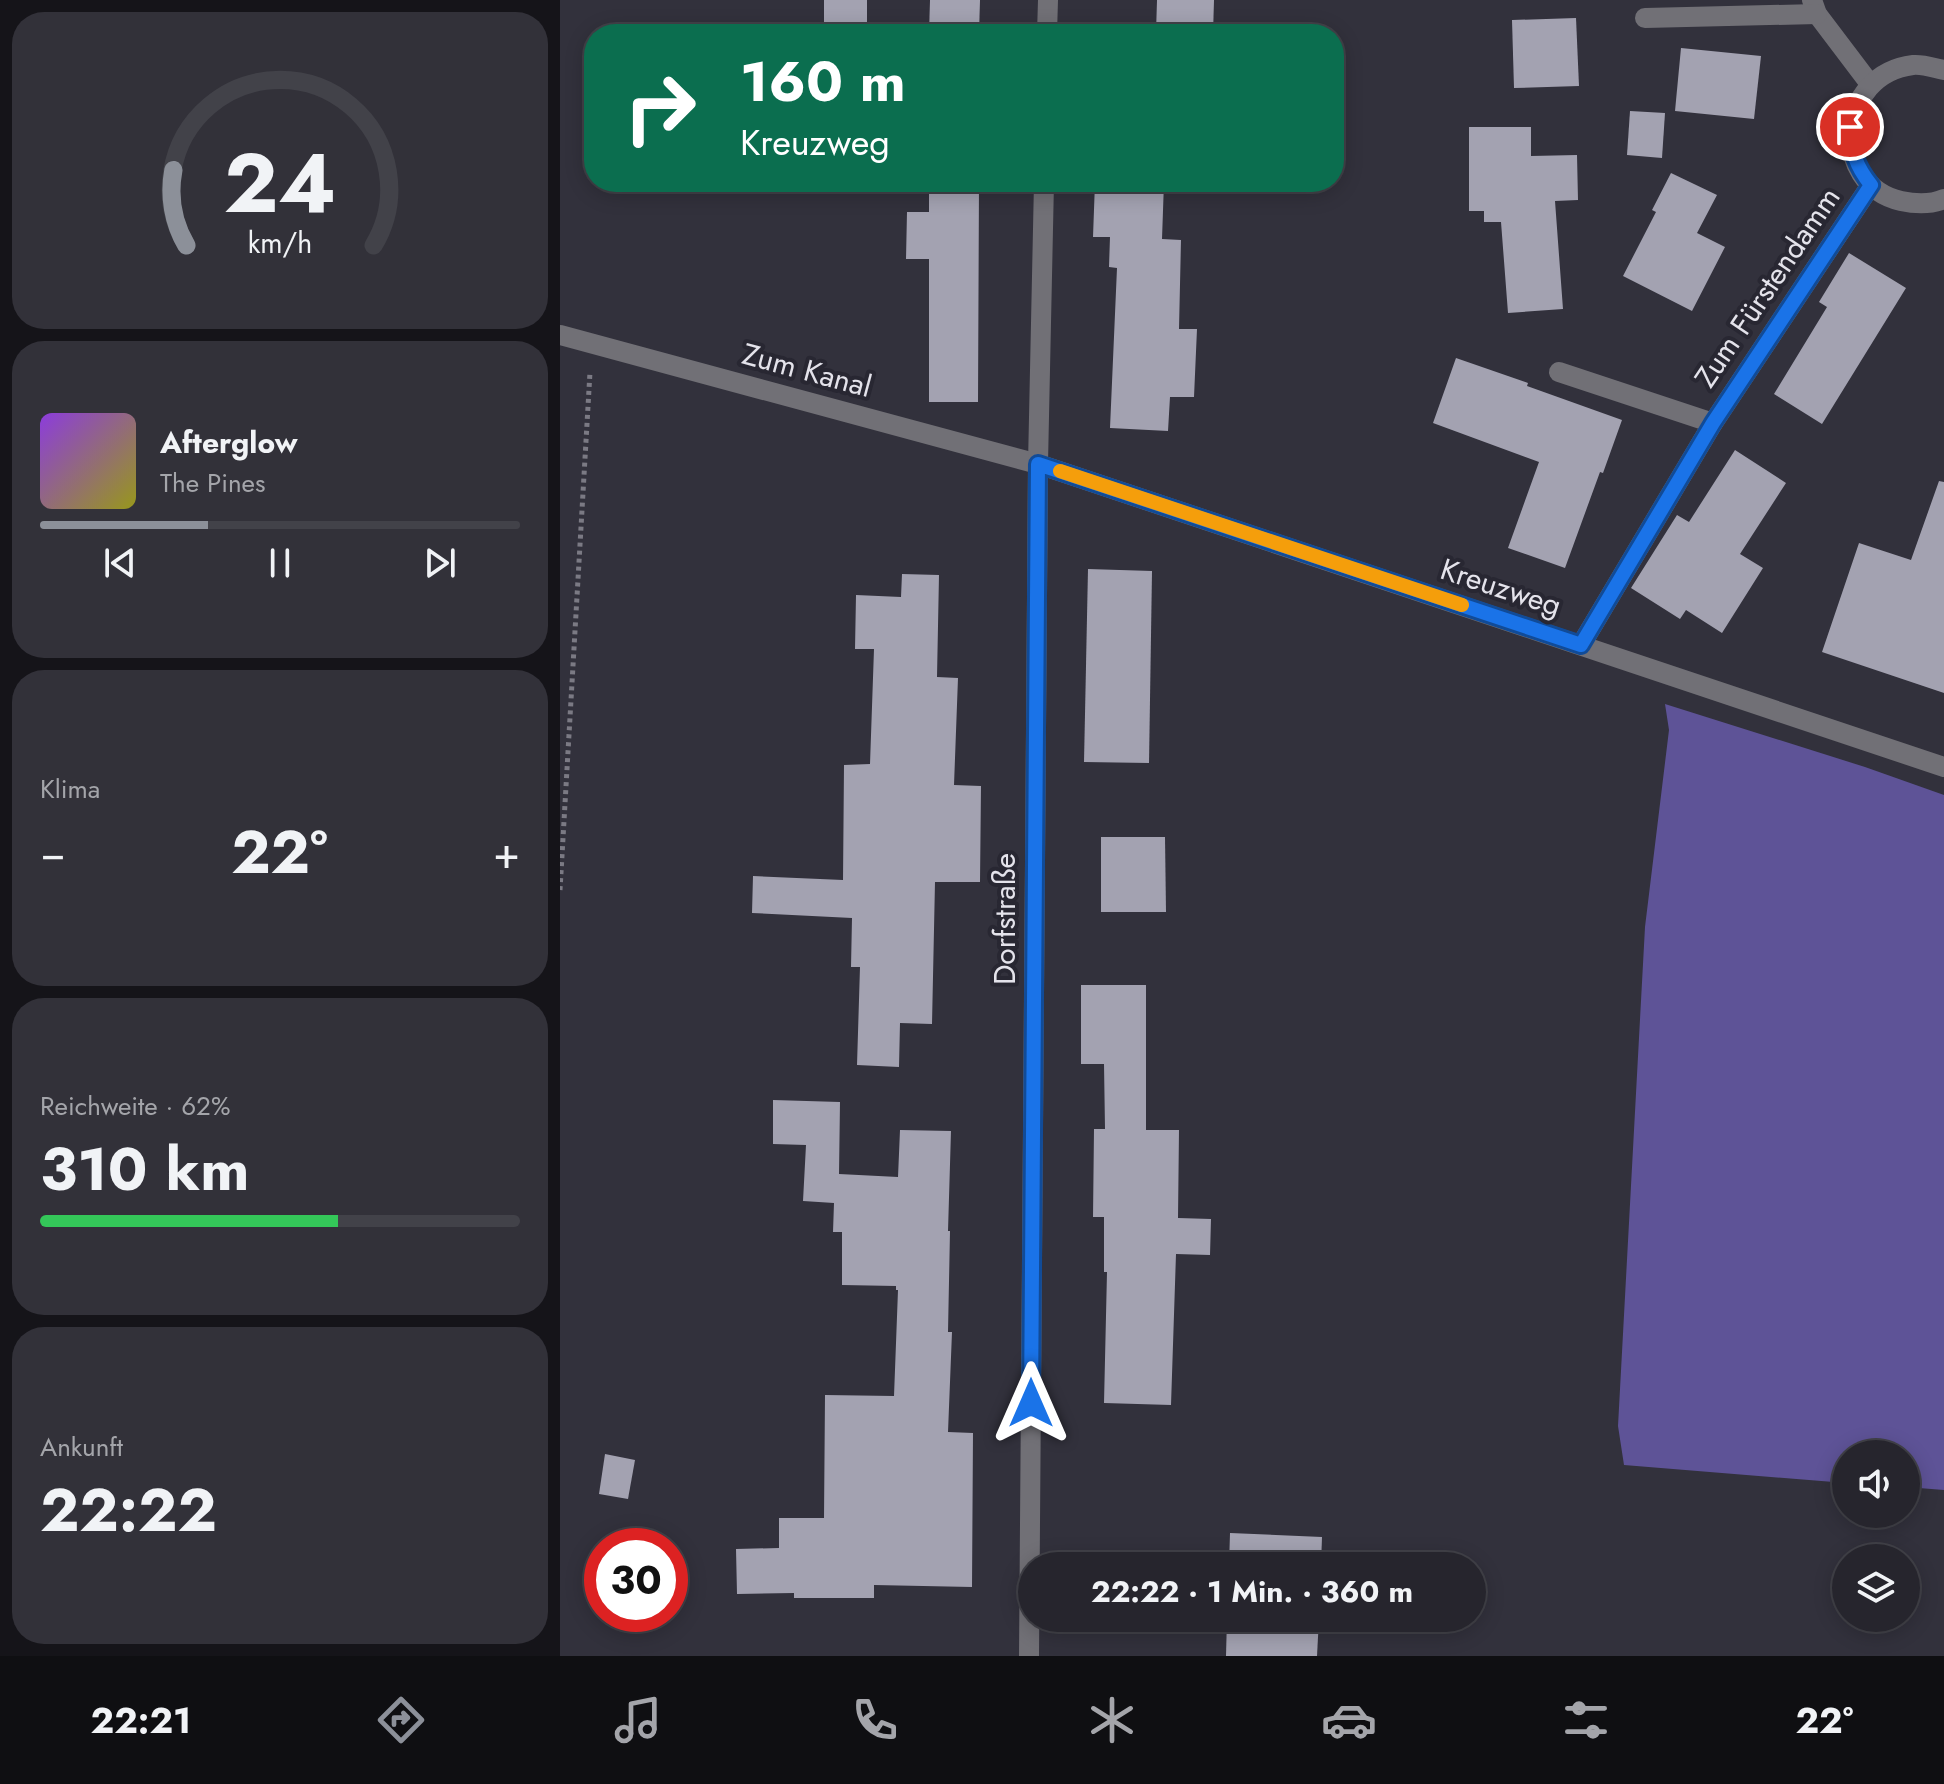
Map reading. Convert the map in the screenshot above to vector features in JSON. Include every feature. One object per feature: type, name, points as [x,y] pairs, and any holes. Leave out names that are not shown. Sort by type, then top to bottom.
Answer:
[{"type":"street","points":[[1047,24],[1048,0]]},
{"type":"street","points":[[1645,18],[1814,7],[1870,84],[1893,69],[1917,64],[1944,70]]},
{"type":"street","name":"Zum Fürstendamm","points":[[1870,84],[1856,104],[1850,127],[1852,152],[1862,174],[1871,185],[1891,199],[1915,204],[1944,199]]},
{"type":"street","name":"Zum Fürstendamm","points":[[1581,645],[1713,423],[1871,185]]},
{"type":"street","name":"Dorfstraße","points":[[1029,1656],[1038,464],[1044,192]]},
{"type":"street","name":"Zum Kanal","points":[[560,335],[1038,464]]},
{"type":"street","name":"Zum Fürstendamm","points":[[1559,372],[1713,423]]},
{"type":"street","name":"Kreuzweg","points":[[1038,464],[1944,767]]},
{"type":"path","points":[[560,890],[591,343]]},
{"type":"shaded area","points":[[1665,704],[1944,795],[1944,1490],[1920,1488],[1920,1440],[1832,1440],[1832,1482],[1624,1465],[1618,1426],[1645,927],[1669,730]]},
{"type":"building","points":[[824,0],[867,0],[867,24],[824,24]]},
{"type":"building","points":[[930,0],[980,0],[979,24],[929,24]]},
{"type":"building","points":[[1157,0],[1214,0],[1213,24],[1156,24]]},
{"type":"building","points":[[1576,18],[1579,86],[1514,88],[1512,20]]},
{"type":"building","points":[[1681,48],[1761,56],[1754,119],[1675,111]]},
{"type":"building","points":[[1630,111],[1665,113],[1662,158],[1627,155]]},
{"type":"building","points":[[1469,127],[1531,127],[1531,156],[1577,155],[1578,200],[1555,201],[1563,309],[1508,313],[1501,222],[1484,222],[1484,211],[1469,211]]},
{"type":"building","points":[[1671,173],[1717,195],[1697,233],[1725,247],[1692,311],[1623,276],[1656,212],[1652,210]]},
{"type":"building","points":[[929,192],[979,192],[978,402],[929,402],[929,259],[906,259],[907,212],[929,212]]},
{"type":"building","points":[[1095,192],[1164,192],[1162,239],[1181,240],[1179,329],[1197,329],[1194,397],[1170,397],[1168,431],[1110,428],[1117,268],[1109,267],[1110,237],[1093,237]]},
{"type":"building","points":[[1849,253],[1906,288],[1822,424],[1774,394],[1827,307],[1819,302]]},
{"type":"building","points":[[1456,358],[1622,420],[1565,568],[1508,548],[1539,462],[1433,423]]},
{"type":"building","points":[[1735,450],[1786,483],[1740,554],[1763,568],[1722,633],[1686,610],[1680,619],[1631,588],[1677,515],[1689,522]]},
{"type":"building","points":[[1939,481],[1944,482],[1944,693],[1822,652],[1859,543],[1911,560]]},
{"type":"building","points":[[1088,569],[1152,571],[1149,763],[1084,762]]},
{"type":"building","points":[[902,574],[939,575],[937,677],[958,678],[954,785],[981,786],[980,882],[935,882],[932,1024],[900,1023],[899,1067],[857,1065],[860,967],[851,967],[852,918],[752,913],[753,876],[843,880],[844,765],[870,764],[874,649],[855,649],[856,595],[901,597]]},
{"type":"building","points":[[1101,837],[1165,837],[1166,912],[1101,912]]},
{"type":"building","points":[[1081,985],[1146,985],[1146,1130],[1179,1130],[1178,1218],[1211,1219],[1210,1255],[1176,1254],[1171,1405],[1104,1403],[1107,1272],[1104,1272],[1104,1217],[1093,1217],[1094,1129],[1105,1129],[1104,1064],[1081,1064]]},
{"type":"building","points":[[773,1100],[840,1102],[839,1174],[898,1177],[900,1130],[951,1131],[948,1332],[952,1332],[948,1432],[973,1433],[972,1587],[874,1585],[874,1598],[794,1598],[794,1593],[737,1594],[736,1549],[779,1548],[779,1518],[824,1518],[825,1395],[894,1396],[898,1290],[896,1286],[842,1285],[842,1232],[833,1232],[834,1203],[803,1201],[806,1145],[773,1144]]},
{"type":"building","points":[[605,1454],[635,1460],[628,1499],[599,1494]]},
{"type":"building","points":[[1230,1533],[1322,1537],[1321,1552],[1229,1552]]},
{"type":"building","points":[[1227,1632],[1318,1632],[1317,1656],[1226,1656]]},
{"type":"slow traffic","points":[[1060,471],[1462,605]]},
{"type":"route","points":[[1031,1403],[1038,464],[1581,645],[1713,423],[1871,185],[1852,152],[1850,127]]}]
